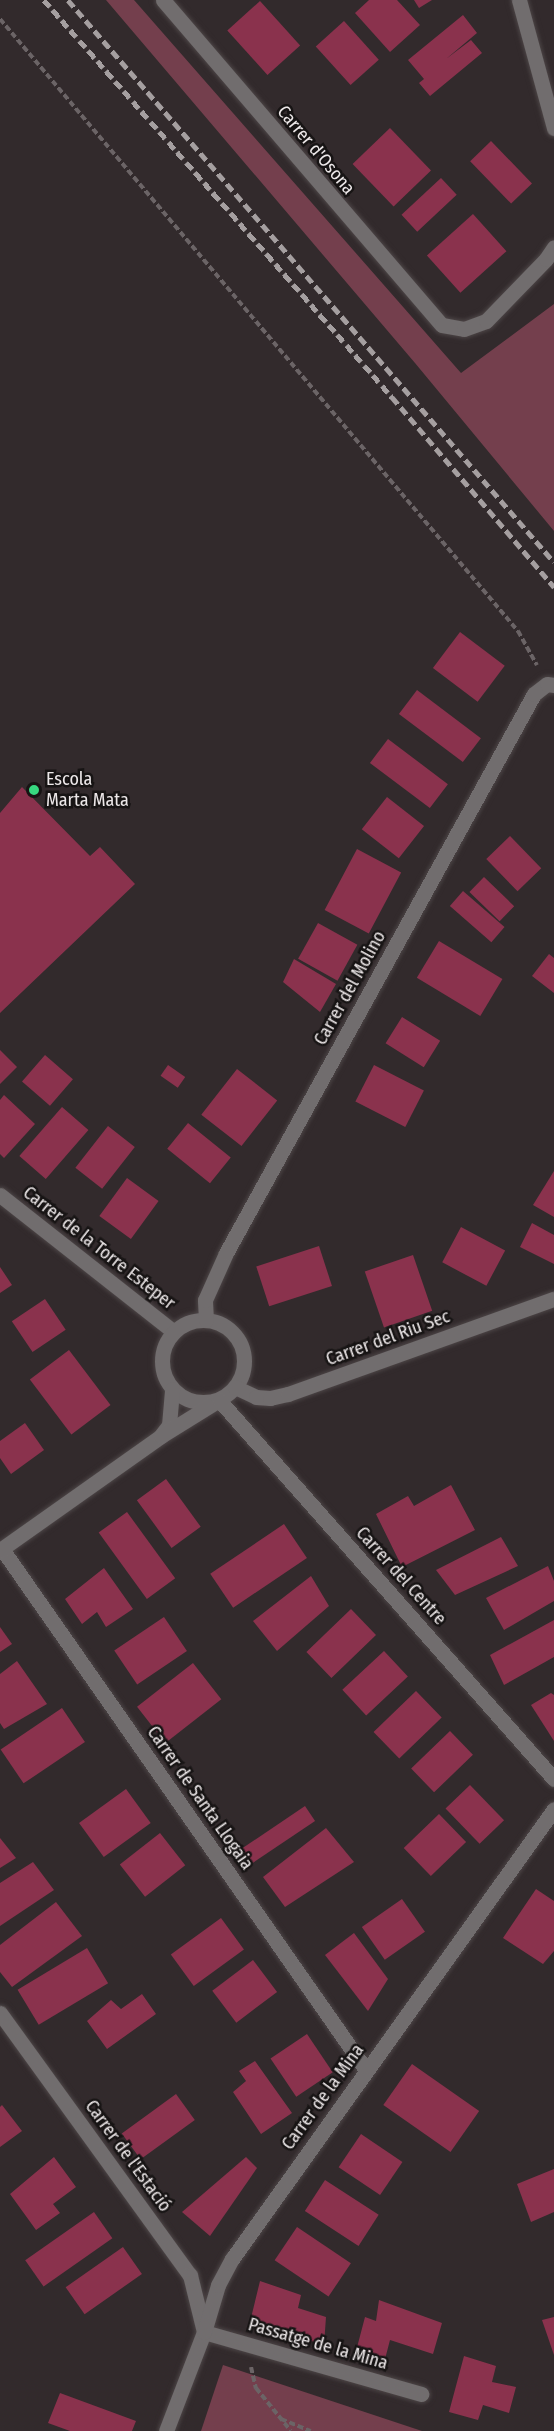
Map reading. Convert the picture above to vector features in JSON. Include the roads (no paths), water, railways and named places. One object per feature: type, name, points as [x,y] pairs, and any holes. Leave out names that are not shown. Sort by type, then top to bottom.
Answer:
[{"type":"street","name":"Carrer d'Osona","points":[[163,0],[442,325],[464,329],[486,321],[546,259],[554,247]]},
{"type":"street","points":[[519,0],[554,128]]},
{"type":"street","name":"Carrer del Molino","points":[[206,1320],[205,1300],[226,1253],[534,694],[551,685]]},
{"type":"street","name":"Carrer de la Torre Esteper","points":[[0,1195],[174,1332]]},
{"type":"street","name":"Carrer del Riu Sec","points":[[235,1387],[256,1397],[270,1398],[288,1394],[554,1299]]},
{"type":"street","points":[[1,1549],[161,1436],[219,1400],[240,1382],[245,1362],[243,1347],[236,1335],[220,1323],[206,1320],[186,1323],[174,1332],[164,1346],[162,1361],[164,1375],[172,1389],[183,1398],[197,1402],[219,1400]]},
{"type":"street","points":[[161,1436],[169,1425],[172,1389]]},
{"type":"street","name":"Carrer del Centre","points":[[219,1400],[554,1779]]},
{"type":"street","name":"Carrer de Santa Llogaia","points":[[1,1549],[366,2070]]},
{"type":"street","name":"Carrer de la Mina","points":[[166,2431],[204,2332],[218,2284],[232,2259],[554,1809]]},
{"type":"street","name":"Carrer de l'Estació","points":[[0,2013],[190,2275],[204,2332]]},
{"type":"street","name":"Passatge de la Mina","points":[[204,2332],[421,2394]]},
{"type":"railway","points":[[44,0],[392,397],[554,587]]},
{"type":"railway","points":[[68,0],[554,562]]},
{"type":"place","name":"Escola Marta Mata","points":[[34,790]]}]
